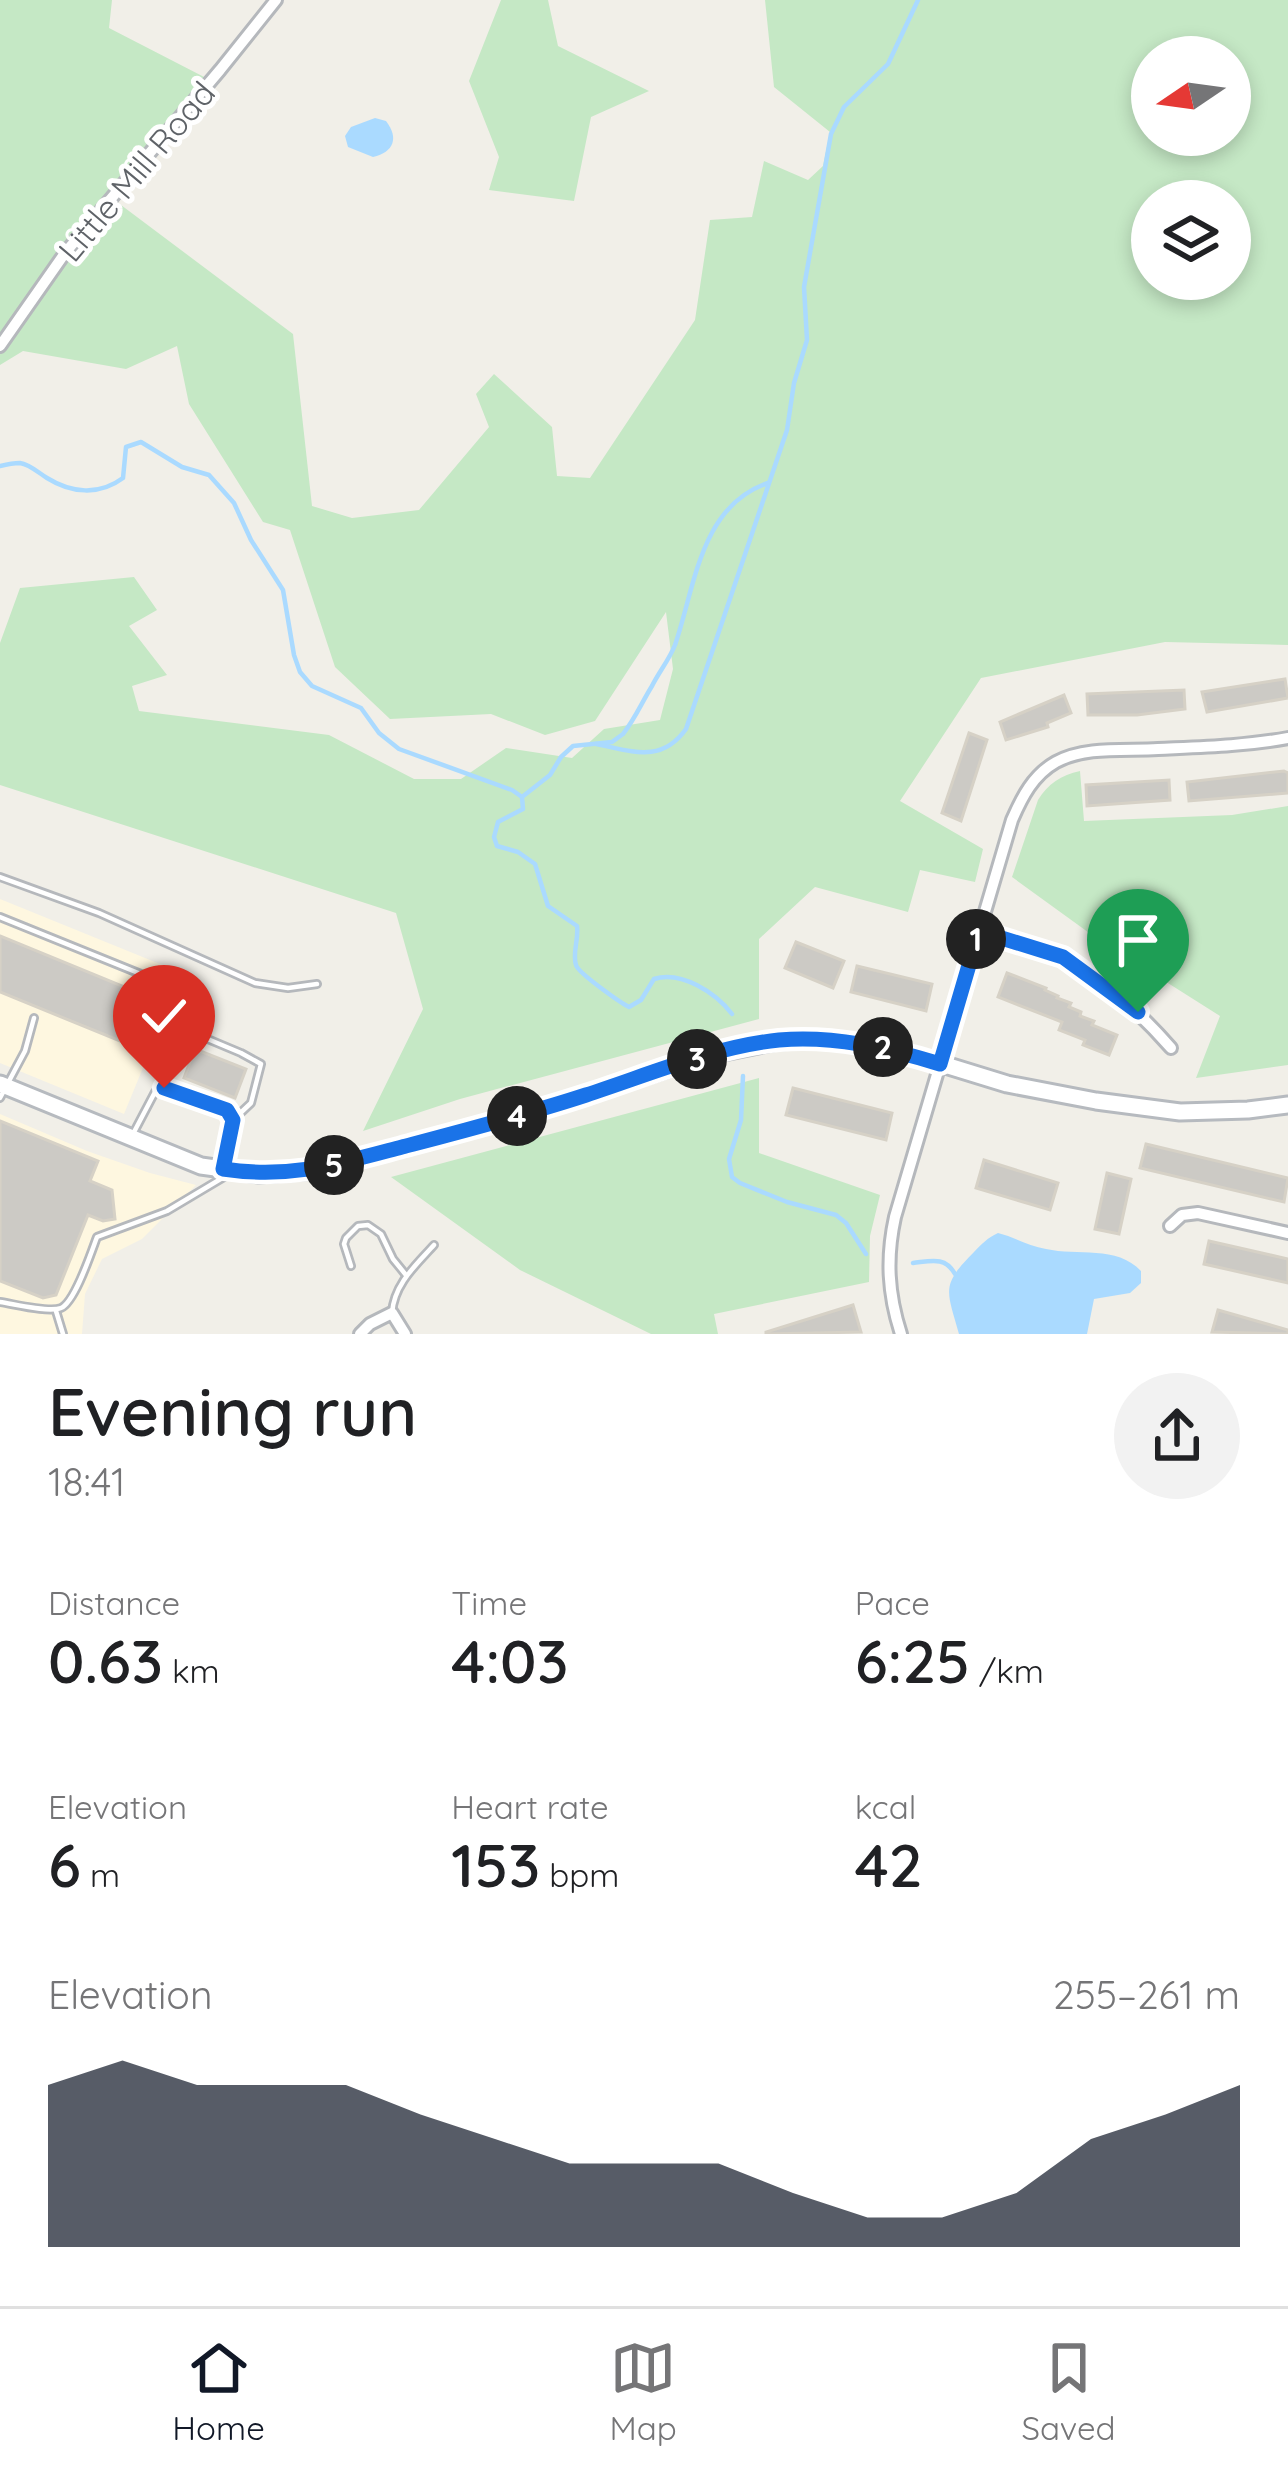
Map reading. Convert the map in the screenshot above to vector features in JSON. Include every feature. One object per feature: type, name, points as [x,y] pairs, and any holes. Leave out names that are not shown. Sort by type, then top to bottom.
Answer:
[{"type":"main road","points":[[2,1090],[201,1166],[259,1174],[315,1170],[536,1112],[709,1055],[777,1040],[819,1039],[890,1048],[1007,1084],[1180,1112],[1288,1105]]},
{"type":"street","name":"Little Mill Road","points":[[1,342],[65,253],[276,0]]},
{"type":"street","points":[[901,1334],[890,1288],[891,1233],[1022,798],[1042,772],[1083,753],[1288,738]]},
{"type":"street","points":[[979,931],[1072,962],[1138,1012],[1171,1048]]},
{"type":"street","points":[[1170,1226],[1182,1215],[1198,1213],[1288,1233]]},
{"type":"street","points":[[360,1334],[392,1312],[405,1334]]},
{"type":"lane","points":[[0,877],[98,913],[256,983],[288,988],[317,984]]},
{"type":"lane","points":[[0,916],[163,983]]},
{"type":"lane","points":[[2,1090],[25,1051],[34,1018]]},
{"type":"lane","points":[[164,1088],[177,1048],[191,1032],[242,1053],[261,1064],[251,1103],[233,1120]]},
{"type":"lane","points":[[0,1302],[56,1310],[65,1307],[97,1237],[167,1211],[229,1170],[233,1120],[227,1110],[164,1088],[154,1092],[131,1138]]},
{"type":"lane","points":[[350,1266],[346,1238],[358,1226],[368,1225],[381,1234],[406,1275]]},
{"type":"lane","points":[[392,1312],[406,1275],[434,1245]]},
{"type":"lane","points":[[56,1310],[63,1334]]},
{"type":"shaded area","points":[[0,899],[182,973],[124,1114],[0,1063]]},
{"type":"shaded area","points":[[0,1114],[87,1151],[196,1185],[142,1239],[102,1259],[85,1294],[82,1334],[0,1334]]},
{"type":"green space","points":[[0,0],[112,0],[109,28],[208,79],[113,199],[293,334],[312,506],[352,518],[419,510],[489,427],[476,394],[494,374],[552,427],[557,476],[590,478],[695,320],[710,220],[752,217],[764,161],[808,180],[823,166],[830,132],[774,87],[765,0],[1288,0],[1288,645],[1165,642],[981,678],[900,801],[983,849],[975,882],[920,870],[908,912],[815,887],[759,939],[759,1019],[460,1099],[363,1131],[423,1009],[396,913],[0,785],[0,643],[20,588],[134,577],[157,610],[129,626],[167,675],[132,686],[139,711],[329,735],[414,779],[461,779],[506,748],[572,758],[604,729],[660,720],[673,669],[666,612],[595,721],[545,735],[491,714],[390,719],[335,667],[290,530],[263,522],[189,404],[177,346],[126,369],[23,351],[0,365]]},
{"type":"green space","points":[[501,0],[548,0],[558,46],[649,91],[591,117],[574,201],[489,190],[499,157],[469,81]]},
{"type":"green space","points":[[1080,771],[1084,821],[1232,815],[1288,806],[1288,1065],[1196,1078],[1220,1016],[1092,935],[1012,877],[1038,800],[1056,781]]},
{"type":"green space","points":[[759,1078],[759,1153],[880,1195],[870,1236],[869,1282],[714,1314],[718,1334],[651,1334],[520,1270],[391,1177]]},
{"type":"water","points":[[375,118],[390,127],[390,148],[373,157],[348,147],[345,136],[351,127]]},
{"type":"water","points":[[998,1233],[1046,1249],[1120,1258],[1141,1271],[1141,1283],[1130,1293],[1094,1299],[1087,1334],[959,1334],[951,1281],[974,1252]]},
{"type":"building","points":[[1285,679],[1288,698],[1207,712],[1202,692]]},
{"type":"building","points":[[1184,690],[1185,709],[1088,715],[1087,694]]},
{"type":"building","points":[[1064,695],[1071,713],[1047,723],[1048,727],[1006,740],[1000,722]]},
{"type":"building","points":[[969,733],[987,740],[961,821],[942,813]]},
{"type":"building","points":[[1284,771],[1288,793],[1189,801],[1187,782]]},
{"type":"building","points":[[1169,780],[1170,800],[1087,806],[1086,785]]},
{"type":"building","points":[[0,936],[149,997],[130,1045],[0,992]]},
{"type":"building","points":[[796,942],[844,961],[833,988],[785,968]]},
{"type":"building","points":[[857,966],[932,984],[926,1011],[851,992]]},
{"type":"building","points":[[1007,973],[1046,988],[1071,1003],[1069,1007],[1081,1012],[1080,1016],[1094,1021],[1092,1025],[1117,1035],[1109,1055],[1059,1030],[1062,1022],[998,997]]},
{"type":"building","points":[[195,1049],[246,1069],[235,1098],[184,1078]]},
{"type":"building","points":[[793,1088],[892,1113],[886,1140],[786,1115]]},
{"type":"building","points":[[0,1121],[98,1161],[90,1181],[112,1190],[115,1219],[103,1221],[88,1215],[56,1295],[43,1298],[0,1281]]},
{"type":"building","points":[[1146,1144],[1288,1178],[1284,1202],[1140,1168]]},
{"type":"building","points":[[984,1160],[1058,1183],[1050,1210],[976,1188]]},
{"type":"building","points":[[1107,1173],[1131,1179],[1119,1234],[1095,1229]]},
{"type":"building","points":[[1209,1241],[1288,1259],[1288,1283],[1204,1264]]},
{"type":"building","points":[[853,1305],[861,1332],[766,1334],[766,1332]]},
{"type":"building","points":[[1218,1310],[1288,1330],[1288,1334],[1212,1332]]},
{"type":"waterway","points":[[596,744],[656,751],[686,729],[787,430],[807,340],[804,287],[831,134],[844,107],[888,64],[918,0]]},
{"type":"waterway","points":[[0,466],[23,464],[66,487],[95,490],[123,478],[126,447],[141,442],[182,467],[209,475],[234,503],[283,590],[294,655],[312,686],[361,708],[379,733],[399,749],[522,797]]},
{"type":"waterway","points":[[732,1014],[707,991],[675,978],[654,979],[641,1000],[629,1007],[600,988],[576,965],[577,926],[548,906],[535,864],[497,846],[494,837],[498,822],[523,809],[522,797],[550,775],[573,746],[612,742],[623,734],[673,650],[714,529],[745,494],[768,483]]},
{"type":"waterway","points":[[743,1076],[741,1120],[729,1159],[732,1177],[787,1202],[836,1215],[866,1254]]},
{"type":"waterway","points":[[913,1263],[942,1262],[955,1274]]},
{"type":"route","points":[[164,1088],[227,1110],[233,1120],[223,1169],[259,1174],[315,1170],[536,1112],[709,1055],[777,1040],[819,1039],[890,1048],[940,1064],[979,931],[1063,957],[1138,1012]]}]
